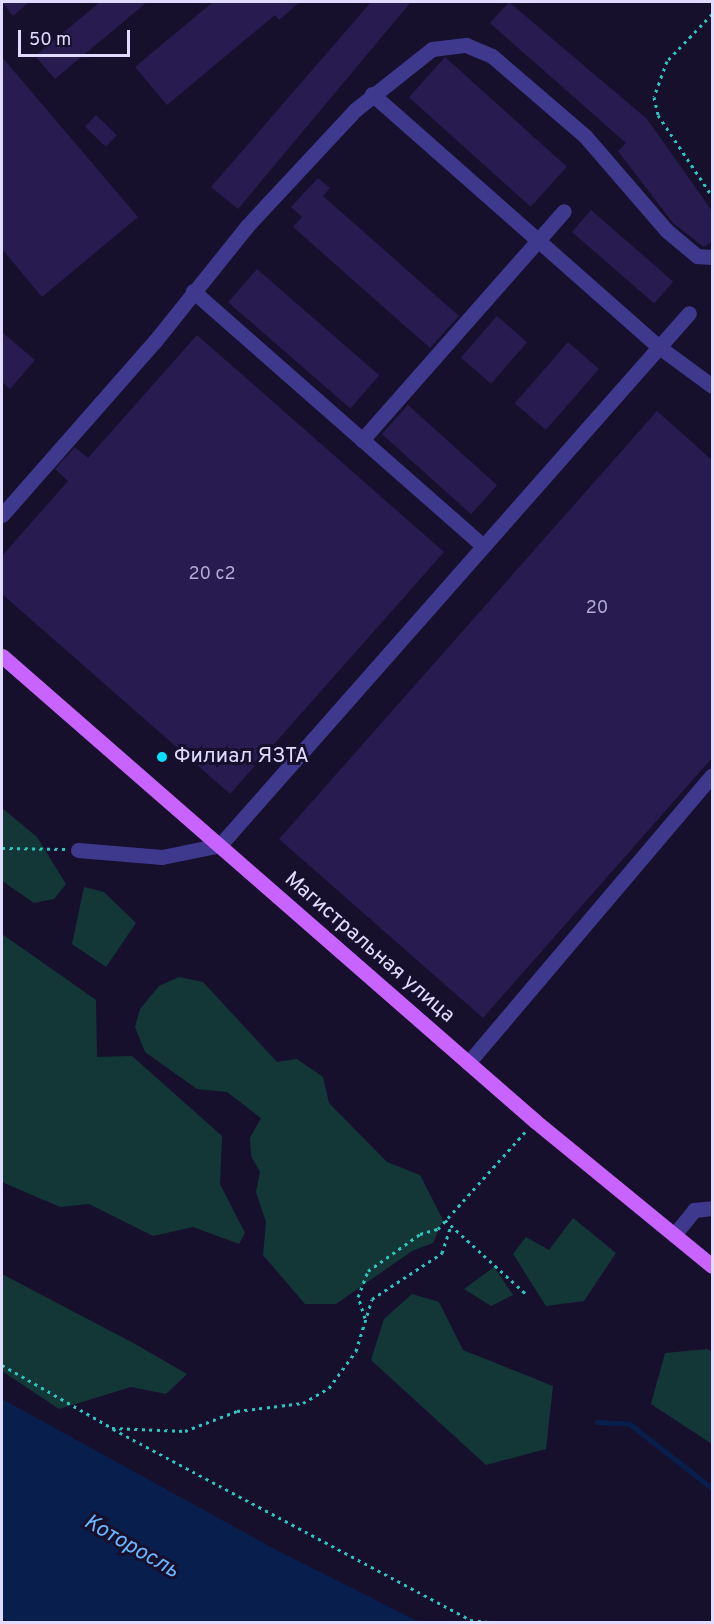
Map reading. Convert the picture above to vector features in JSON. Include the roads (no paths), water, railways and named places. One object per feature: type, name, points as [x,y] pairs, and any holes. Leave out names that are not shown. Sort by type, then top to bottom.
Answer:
[{"type":"main road","name":"Магистральная улица","points":[[2,656],[535,1121],[712,1266]]},
{"type":"lane","points":[[2,516],[193,291],[372,94],[432,49],[452,43],[479,49],[585,136],[666,230],[697,256],[712,257]]},
{"type":"lane","points":[[372,94],[659,347],[712,386]]},
{"type":"lane","points":[[362,440],[564,211]]},
{"type":"lane","points":[[193,291],[483,546]]},
{"type":"lane","points":[[78,850],[162,856],[220,845],[689,313]]},
{"type":"lane","points":[[468,1063],[712,775]]},
{"type":"lane","points":[[674,1235],[693,1210],[712,1208]]},
{"type":"water","name":"Которосль","points":[[2,1399],[280,1552],[419,1622],[9,1622],[2,1618]]},
{"type":"waterway","points":[[597,1422],[630,1424],[712,1488]]},
{"type":"place","name":"Филиал ЯЗТА","points":[[162,757]]}]
